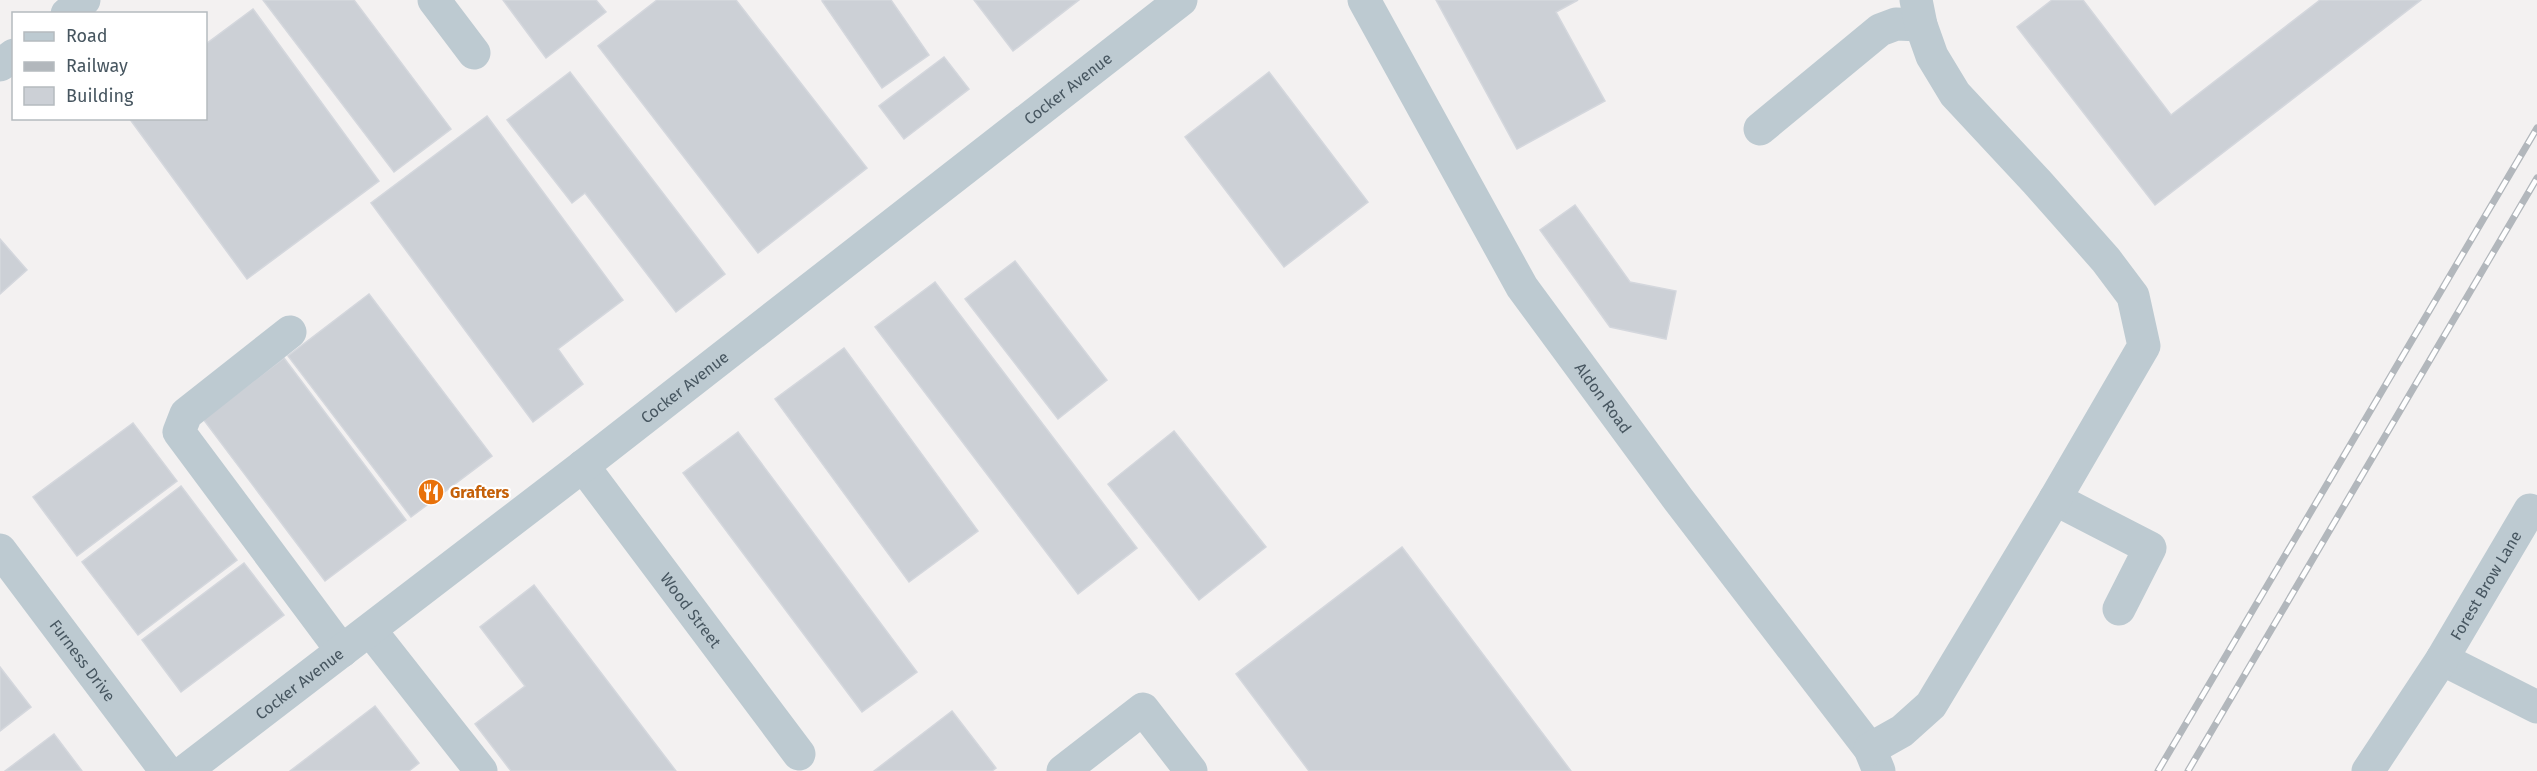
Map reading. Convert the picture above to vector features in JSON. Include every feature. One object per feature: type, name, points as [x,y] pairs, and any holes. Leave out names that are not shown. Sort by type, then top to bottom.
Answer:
[{"type":"street","points":[[69,12],[84,0]]},
{"type":"street","points":[[434,0],[474,53]]},
{"type":"street","name":"Aldon Road","points":[[1364,0],[1522,287],[1678,500],[1875,760]]},
{"type":"street","name":"Cocker Avenue","points":[[185,771],[583,466],[1162,6]]},
{"type":"street","points":[[1760,129],[1880,30],[1919,13],[1932,56],[1955,94],[2053,199],[2106,260],[2133,296],[2144,346],[1931,705],[1875,760]]},
{"type":"street","points":[[0,65],[12,56]]},
{"type":"street","points":[[290,332],[186,414],[179,432],[342,651]]},
{"type":"street","name":"Wood Street","points":[[583,466],[799,754]]},
{"type":"street","points":[[2055,499],[2150,548],[2119,609]]},
{"type":"street","name":"Forest Brow Lane","points":[[2368,771],[2442,659],[2530,510]]},
{"type":"street","name":"Furness Drive","points":[[0,550],[166,771]]},
{"type":"street","points":[[370,630],[481,771]]},
{"type":"street","name":"Forest Brow Lane","points":[[2442,659],[2537,706]]},
{"type":"street","points":[[1063,771],[1143,709],[1191,771]]},
{"type":"building","points":[[263,0],[354,0],[451,129],[394,172]]},
{"type":"building","points":[[503,0],[596,0],[606,12],[546,58]]},
{"type":"building","points":[[657,0],[736,0],[867,168],[758,253],[598,46]]},
{"type":"building","points":[[891,0],[929,55],[882,88],[822,1]]},
{"type":"building","points":[[974,0],[1079,0],[1013,51]]},
{"type":"building","points":[[1436,0],[1578,0],[1556,12],[1605,101],[1517,149]]},
{"type":"building","points":[[2052,0],[2083,0],[2171,115],[2320,0],[2421,0],[2155,205],[2017,27]]},
{"type":"building","points":[[253,9],[379,181],[247,279],[130,120],[207,120],[207,43]]},
{"type":"building","points":[[944,57],[969,89],[904,139],[879,106]]},
{"type":"building","points":[[570,72],[725,274],[676,312],[585,193],[572,203],[507,120]]},
{"type":"building","points":[[1269,72],[1368,202],[1284,267],[1185,137]]},
{"type":"building","points":[[487,116],[623,300],[558,349],[583,384],[533,422],[371,203]]},
{"type":"building","points":[[1575,205],[1630,282],[1676,291],[1666,339],[1610,327],[1540,230]]},
{"type":"building","points":[[0,239],[27,270],[0,294]]},
{"type":"building","points":[[1015,261],[1107,380],[1058,419],[965,299]]},
{"type":"building","points":[[935,282],[1137,548],[1078,594],[875,327]]},
{"type":"building","points":[[369,294],[492,456],[411,517],[288,356]]},
{"type":"building","points":[[844,348],[978,531],[909,582],[775,399]]},
{"type":"building","points":[[284,358],[406,520],[325,581],[203,419]]},
{"type":"building","points":[[133,423],[177,481],[77,556],[33,497]]},
{"type":"building","points":[[1174,431],[1266,547],[1199,600],[1108,484]]},
{"type":"building","points":[[738,432],[917,672],[862,712],[683,473]]},
{"type":"building","points":[[181,486],[237,560],[138,635],[82,562]]},
{"type":"building","points":[[1402,547],[1571,771],[1309,771],[1236,674]]},
{"type":"building","points":[[244,563],[284,615],[181,692],[142,640]]},
{"type":"building","points":[[534,585],[676,771],[511,771],[475,724],[525,686],[480,627]]},
{"type":"building","points":[[0,667],[31,707],[0,731]]},
{"type":"building","points":[[375,706],[419,763],[409,771],[290,771]]},
{"type":"building","points":[[952,711],[996,768],[992,771],[874,771]]},
{"type":"building","points":[[54,734],[82,771],[5,771]]},
{"type":"railway","points":[[2158,771],[2537,128]]},
{"type":"railway","points":[[2188,771],[2537,178]]},
{"type":"place","name":"Grafters","points":[[431,492]]}]
